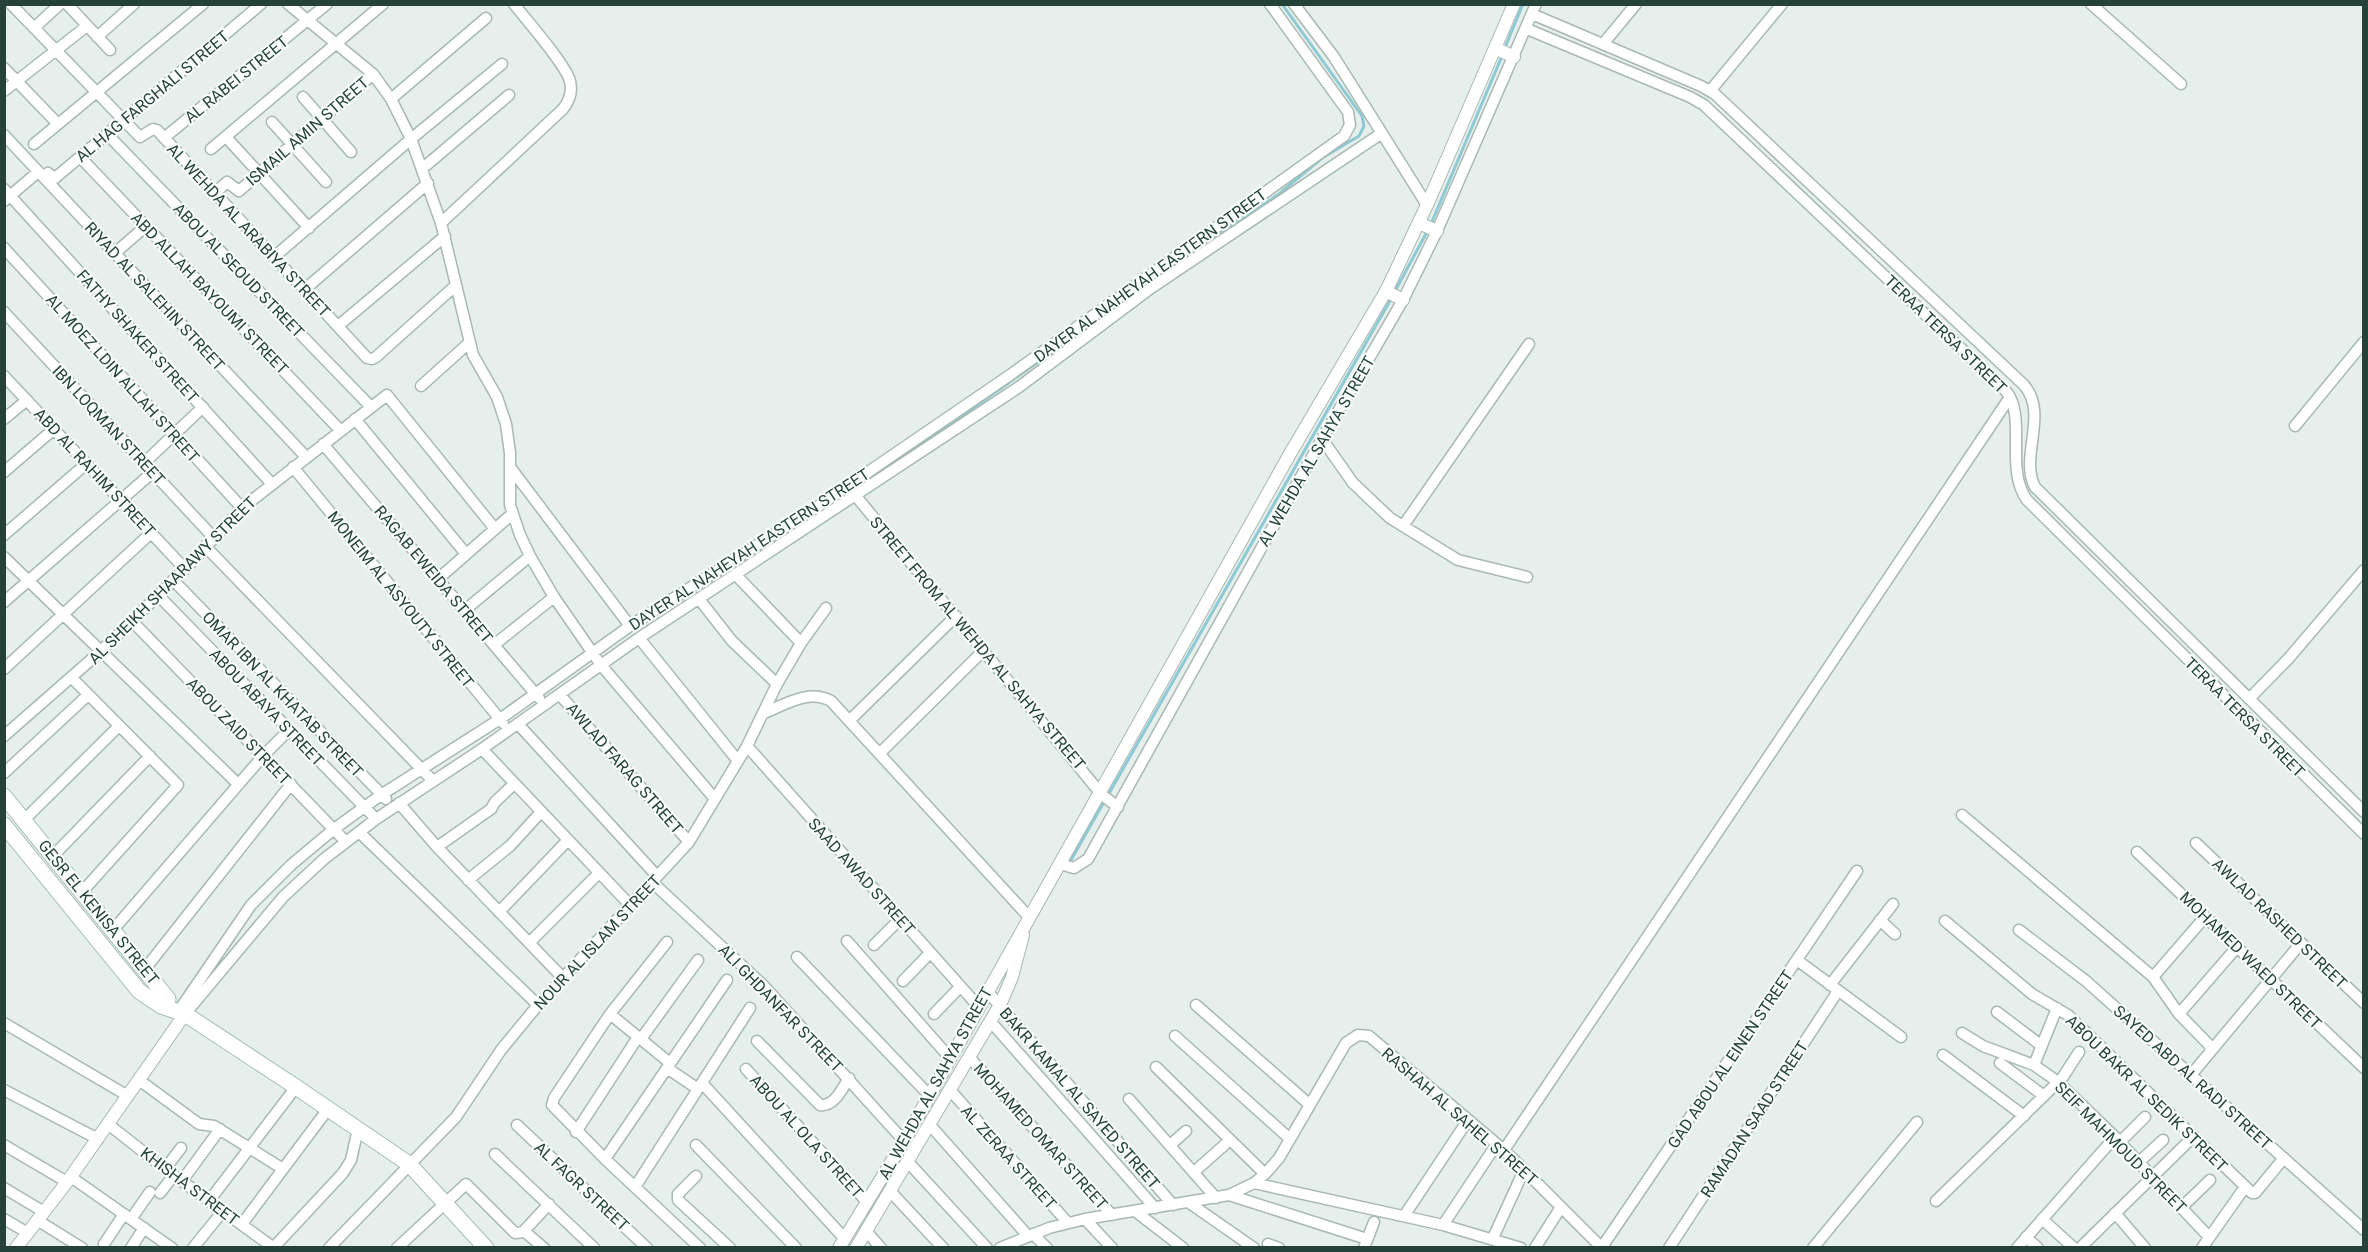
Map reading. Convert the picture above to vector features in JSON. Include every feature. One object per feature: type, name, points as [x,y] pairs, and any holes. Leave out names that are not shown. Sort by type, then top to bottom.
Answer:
[{"type":"main road","name":"GESR EL KENISA STREET","points":[[4,796],[145,969],[168,999],[176,1015]]},
{"type":"main road","name":"GESR EL KENISA STREET","points":[[4,825],[139,991],[176,1015]]},
{"type":"main road","points":[[176,1015],[296,1087],[409,1164],[486,1248]]},
{"type":"street","points":[[11,4],[123,120]]},
{"type":"street","points":[[97,37],[134,4]]},
{"type":"street","points":[[34,144],[203,4]]},
{"type":"street","name":"AL HAG FARGHALI STREET","points":[[40,175],[48,173],[55,178],[261,4]]},
{"type":"street","points":[[288,4],[373,74],[391,99],[411,139],[445,236],[455,286],[475,361],[490,384],[502,411],[508,439],[510,467],[508,486],[512,514],[530,556],[554,597],[601,665],[715,799]]},
{"type":"street","name":"AL RABEI STREET","points":[[164,138],[327,4]]},
{"type":"street","points":[[211,149],[383,4]]},
{"type":"street","points":[[441,223],[563,109],[569,98],[570,84],[565,71],[514,4]]},
{"type":"street","points":[[1270,4],[1344,107],[1359,96]]},
{"type":"street","points":[[1294,4],[1334,57],[1427,205]]},
{"type":"street","name":"AL WEHDA AL SAHYA STREET","points":[[842,1243],[904,1141],[1028,916],[1060,864],[1107,799],[1322,439],[1428,227],[1504,52],[1514,4]]},
{"type":"street","points":[[1603,44],[1635,4]]},
{"type":"street","points":[[1710,91],[1782,4]]},
{"type":"street","points":[[2091,4],[2181,84]]},
{"type":"street","points":[[34,28],[67,5],[110,50]]},
{"type":"street","name":"AL WEHDA AL SAHYA STREET","points":[[1060,864],[1074,868],[1088,859],[1107,799],[1291,452],[1394,296],[1428,227],[1427,205],[1504,52],[1527,29],[1534,9]]},
{"type":"street","name":"TERAA TERSA STREET","points":[[1534,9],[1603,44],[1710,91],[2029,391],[2034,410],[2030,474],[2035,487],[2364,812]]},
{"type":"street","points":[[391,99],[486,18]]},
{"type":"street","points":[[4,91],[87,26]]},
{"type":"street","name":"TERAA TERSA STREET","points":[[1527,29],[1690,97],[1704,105],[2010,397],[2014,411],[2017,479],[2027,500],[2364,834]]},
{"type":"street","points":[[274,257],[502,64]]},
{"type":"street","points":[[4,68],[58,124]]},
{"type":"street","name":"ISMAIL AMIN STREET","points":[[214,193],[227,182],[239,191],[373,74]]},
{"type":"street","points":[[423,168],[509,95]]},
{"type":"street","points":[[303,98],[351,152]]},
{"type":"street","name":"DAYER AL NAHEYAH EASTERN STREET","points":[[19,1247],[139,1080],[176,1015],[250,905],[291,865],[363,807],[500,719],[630,626],[817,507],[1011,375],[1344,136],[1348,131],[1350,118],[1344,107]]},
{"type":"street","name":"AL WEHDA AL ARABIYA STREET","points":[[123,120],[140,137],[154,129],[164,138],[367,358],[372,359],[455,286]]},
{"type":"street","points":[[272,122],[326,182]]},
{"type":"street","name":"DAYER AL NAHEYAH EASTERN STREET","points":[[176,1015],[283,897],[376,819],[514,727],[639,638],[1019,387],[1151,288],[1382,133]]},
{"type":"street","name":"ABOU AL SEOUD STREET","points":[[107,134],[371,407]]},
{"type":"street","name":"RIYAD AL SALEHIN STREET","points":[[4,135],[306,457]]},
{"type":"street","points":[[226,137],[309,228]]},
{"type":"street","name":"ABD ALLAH BAYOUMI STREET","points":[[80,157],[340,430]]},
{"type":"street","points":[[6,195],[40,175]]},
{"type":"street","points":[[304,290],[428,183]]},
{"type":"street","name":"FATHY SHAKER STREET","points":[[6,195],[271,483]]},
{"type":"street","points":[[115,253],[146,226]]},
{"type":"street","points":[[338,326],[445,236]]},
{"type":"street","name":"AL MOEZ LDIN ALLAH STREET","points":[[4,248],[242,508]]},
{"type":"street","name":"IBN LOQMAN STREET","points":[[4,312],[213,537]]},
{"type":"street","points":[[421,386],[470,342]]},
{"type":"street","points":[[2295,426],[2364,342]]},
{"type":"street","points":[[1403,526],[1529,344]]},
{"type":"street","name":"ABD AL RAHIM STREET","points":[[4,376],[185,569]]},
{"type":"street","points":[[371,407],[389,395],[495,529]]},
{"type":"street","points":[[1443,1225],[1500,1148],[2010,397]]},
{"type":"street","points":[[4,419],[27,400]]},
{"type":"street","points":[[144,463],[203,407]]},
{"type":"street","name":"AL SHEIKH SHAARAWY STREET","points":[[4,736],[101,651],[185,569],[242,508],[271,483],[371,407]]},
{"type":"street","points":[[355,419],[466,554]]},
{"type":"street","points":[[4,472],[54,429]]},
{"type":"street","points":[[1322,439],[1363,493],[1384,514],[1458,560],[1527,577]]},
{"type":"street","name":"RAGAB EWEIDA STREET","points":[[323,444],[545,705]]},
{"type":"street","points":[[2016,456],[2031,458]]},
{"type":"street","points":[[4,535],[86,464]]},
{"type":"street","name":"MONEIM AL ASYOUTY STREET","points":[[293,467],[500,719],[514,727]]},
{"type":"street","points":[[510,467],[630,626]]},
{"type":"street","points":[[4,602],[153,472]]},
{"type":"street","name":"STREET FROM AL WEHDA AL SAHYA STREET","points":[[855,495],[1107,799]]},
{"type":"street","points":[[438,579],[512,514]]},
{"type":"street","points":[[4,669],[151,533]]},
{"type":"street","points":[[206,546],[433,781]]},
{"type":"street","points":[[465,610],[530,556]]},
{"type":"street","points":[[4,557],[238,784]]},
{"type":"street","points":[[2249,699],[2289,658],[2364,570]]},
{"type":"street","points":[[735,574],[801,643]]},
{"type":"street","name":"OMAR IBN AL KHATAB STREET","points":[[173,580],[381,795],[397,805],[562,977]]},
{"type":"street","name":"ABOU ABAYA STREET","points":[[158,595],[376,819]]},
{"type":"street","points":[[494,645],[554,597]]},
{"type":"street","points":[[699,599],[732,641],[777,684]]},
{"type":"street","name":"NOUR AL ISLAM STREET","points":[[329,1248],[456,1117],[501,1050],[538,1005],[689,842],[747,746],[777,684],[801,643],[826,608]]},
{"type":"street","points":[[850,720],[956,616]]},
{"type":"street","name":"ABOU ZAID STREET","points":[[132,621],[346,842]]},
{"type":"street","points":[[639,638],[738,761]]},
{"type":"street","points":[[880,753],[984,650]]},
{"type":"street","points":[[72,678],[178,785],[82,892]]},
{"type":"street","points":[[4,773],[88,695]]},
{"type":"street","name":"AWLAD FARAG STREET","points":[[560,695],[689,842]]},
{"type":"street","points":[[764,713],[807,696],[815,695],[831,701],[1028,916]]},
{"type":"street","points":[[24,820],[119,726]]},
{"type":"street","name":"ALI GHDANFAR STREET","points":[[514,727],[655,879],[764,986],[904,1141]]},
{"type":"street","points":[[113,930],[238,784],[289,730]]},
{"type":"street","name":"SAAD AWAD STREET","points":[[747,746],[978,1006]]},
{"type":"street","points":[[482,749],[630,905]]},
{"type":"street","points":[[2294,765],[2304,753]]},
{"type":"street","points":[[53,856],[150,756]]},
{"type":"street","points":[[145,969],[291,784]]},
{"type":"street","points":[[437,847],[491,809],[514,784]]},
{"type":"street","points":[[468,880],[510,846],[541,812]]},
{"type":"street","points":[[1962,815],[2153,977],[2179,1014],[2213,1049]]},
{"type":"street","points":[[359,832],[538,1005]]},
{"type":"street","points":[[500,912],[568,840]]},
{"type":"street","name":"AWLAD RASHED STREET","points":[[2196,843],[2364,1003]]},
{"type":"street","name":"MOHAMED WAED STREET","points":[[2138,852],[2364,1068]]},
{"type":"street","name":"GAD ABOU AL EINEN STREET","points":[[1602,1247],[1857,871]]},
{"type":"street","points":[[529,943],[599,873]]},
{"type":"street","name":"RAMADAN SAAD STREET","points":[[1669,1248],[1834,988],[1893,904]]},
{"type":"street","name":"AL WEHDA AL SAHYA STREET","points":[[856,1248],[1000,1005],[1012,977],[1028,916]]},
{"type":"street","points":[[2153,977],[2205,917]]},
{"type":"street","points":[[874,945],[900,919]]},
{"type":"street","points":[[1880,920],[1895,934]]},
{"type":"street","name":"ABOU BAKR AL SEDIK STREET","points":[[1945,921],[2032,994],[2068,1015],[2246,1187]]},
{"type":"street","name":"SAYED ABD AL RADI STREET","points":[[2019,930],[2086,981],[2364,1230]]},
{"type":"street","points":[[847,941],[950,1058]]},
{"type":"street","points":[[667,942],[610,1014],[554,1098],[552,1108],[700,1248]]},
{"type":"street","points":[[2191,1075],[2301,943]]},
{"type":"street","points":[[2179,1014],[2237,947]]},
{"type":"street","points":[[903,981],[930,953]]},
{"type":"street","points":[[797,957],[929,1095]]},
{"type":"street","points":[[576,1132],[639,1038],[698,960]]},
{"type":"street","points":[[1797,960],[1901,1037]]},
{"type":"street","points":[[604,1159],[727,980]]},
{"type":"street","points":[[934,1014],[960,987]]},
{"type":"street","name":"BAKR KAMAL AL SAYED STREET","points":[[987,990],[1173,1205]]},
{"type":"street","points":[[1000,1248],[1019,1244],[1031,1235],[1068,1223],[1229,1195],[1254,1183],[1279,1158],[1310,1104],[1196,1005]]},
{"type":"street","points":[[635,1187],[750,1008]]},
{"type":"street","points":[[2034,1065],[2057,1008]]},
{"type":"street","points":[[1997,1012],[2042,1046]]},
{"type":"street","points":[[610,1014],[668,1066],[700,1086],[842,1243]]},
{"type":"street","points":[[991,1022],[1155,1208]]},
{"type":"street","points":[[4,1023],[128,1096]]},
{"type":"street","name":"SEIF MAHMOUD STREET","points":[[1962,1033],[1983,1046],[2034,1065],[2059,1083],[2118,1140],[2210,1237]]},
{"type":"street","name":"RASHAH AL SAHEL STREET","points":[[1310,1104],[1349,1039],[1358,1035],[1369,1036],[1500,1148],[1602,1247]]},
{"type":"street","points":[[1175,1036],[1290,1139]]},
{"type":"street","points":[[757,1041],[820,1105],[826,1106],[832,1103],[849,1078]]},
{"type":"street","points":[[1936,1201],[2059,1083],[2079,1052]]},
{"type":"street","points":[[1943,1055],[2024,1116]]},
{"type":"street","name":"MOHAMED OMAR STREET","points":[[969,1058],[1112,1215]]},
{"type":"street","points":[[2000,1063],[2044,1096]]},
{"type":"street","points":[[1156,1067],[1265,1174]]},
{"type":"street","name":"ABOU AL OLA STREET","points":[[746,1069],[867,1202]]},
{"type":"street","points":[[139,1080],[198,1124],[210,1124],[220,1129],[283,1169]]},
{"type":"street","points":[[209,1201],[296,1087]]},
{"type":"street","points":[[4,1090],[98,1139]]},
{"type":"street","name":"AL ZERAA STREET","points":[[950,1090],[1068,1223]]},
{"type":"street","points":[[1129,1099],[1216,1198]]},
{"type":"street","points":[[242,1224],[328,1109]]},
{"type":"street","points":[[2017,1248],[2118,1140],[2145,1118]]},
{"type":"street","points":[[1404,1216],[1468,1120]]},
{"type":"street","points":[[1813,1248],[1917,1122]]},
{"type":"street","name":"KHISHA STREET","points":[[108,1124],[173,1175],[274,1247]]},
{"type":"street","name":"AL FAGR STREET","points":[[517,1125],[647,1248]]},
{"type":"street","points":[[930,1125],[1031,1235],[1047,1248]]},
{"type":"street","points":[[910,1128],[923,1136]]},
{"type":"street","points":[[104,1244],[128,1216],[155,1193],[220,1129]]},
{"type":"street","points":[[274,1247],[343,1173],[351,1160],[358,1129]]},
{"type":"street","points":[[1170,1145],[1186,1131]]},
{"type":"street","points":[[2080,1248],[2193,1137]]},
{"type":"street","points":[[1194,1172],[1230,1140]]},
{"type":"street","points":[[2139,1162],[2163,1140]]},
{"type":"street","points":[[4,1145],[69,1180],[128,1216],[171,1247]]},
{"type":"street","points":[[696,1145],[796,1248]]},
{"type":"street","points":[[173,1175],[182,1148]]},
{"type":"street","points":[[495,1154],[594,1248]]},
{"type":"street","points":[[2202,1248],[2246,1187],[2255,1193],[2284,1158]]},
{"type":"street","points":[[908,1162],[987,1248]]},
{"type":"street","points":[[1493,1238],[1524,1170]]},
{"type":"street","points":[[696,1176],[678,1194],[677,1199],[730,1248]]},
{"type":"street","points":[[2182,1208],[2211,1180]]},
{"type":"street","points":[[1254,1183],[1443,1225],[1521,1248]]},
{"type":"street","points":[[397,1248],[463,1185],[467,1184],[515,1233],[523,1232],[549,1204]]},
{"type":"street","points":[[4,1188],[82,1248]]},
{"type":"street","points":[[890,1191],[942,1248]]},
{"type":"street","points":[[1229,1195],[1366,1243],[1374,1222]]},
{"type":"street","points":[[1188,1202],[1254,1248]]},
{"type":"street","points":[[1535,1248],[1561,1207]]},
{"type":"street","points":[[193,1248],[223,1211]]},
{"type":"street","points":[[1135,1211],[1183,1248]]},
{"type":"street","points":[[2115,1213],[2145,1248]]},
{"type":"street","points":[[4,1219],[28,1233]]},
{"type":"street","points":[[2042,1219],[2074,1248]]},
{"type":"street","points":[[1085,1220],[1112,1248]]},
{"type":"street","points":[[131,1248],[144,1228]]},
{"type":"street","points":[[523,1232],[544,1248]]},
{"type":"street","points":[[866,1232],[881,1248]]},
{"type":"street","points":[[2026,1237],[2038,1248]]},
{"type":"street","points":[[1268,1244],[1280,1248]]},
{"type":"waterway","points":[[1159,276],[1279,194],[1322,158],[1359,136],[1364,126],[1362,116],[1282,4]]},
{"type":"waterway","points":[[1504,50],[1523,4]]},
{"type":"waterway","points":[[1431,224],[1502,56]]},
{"type":"waterway","points":[[1394,293],[1428,230]]},
{"type":"waterway","points":[[883,468],[955,421],[1146,285]]},
{"type":"waterway","points":[[1071,860],[1391,299]]}]
